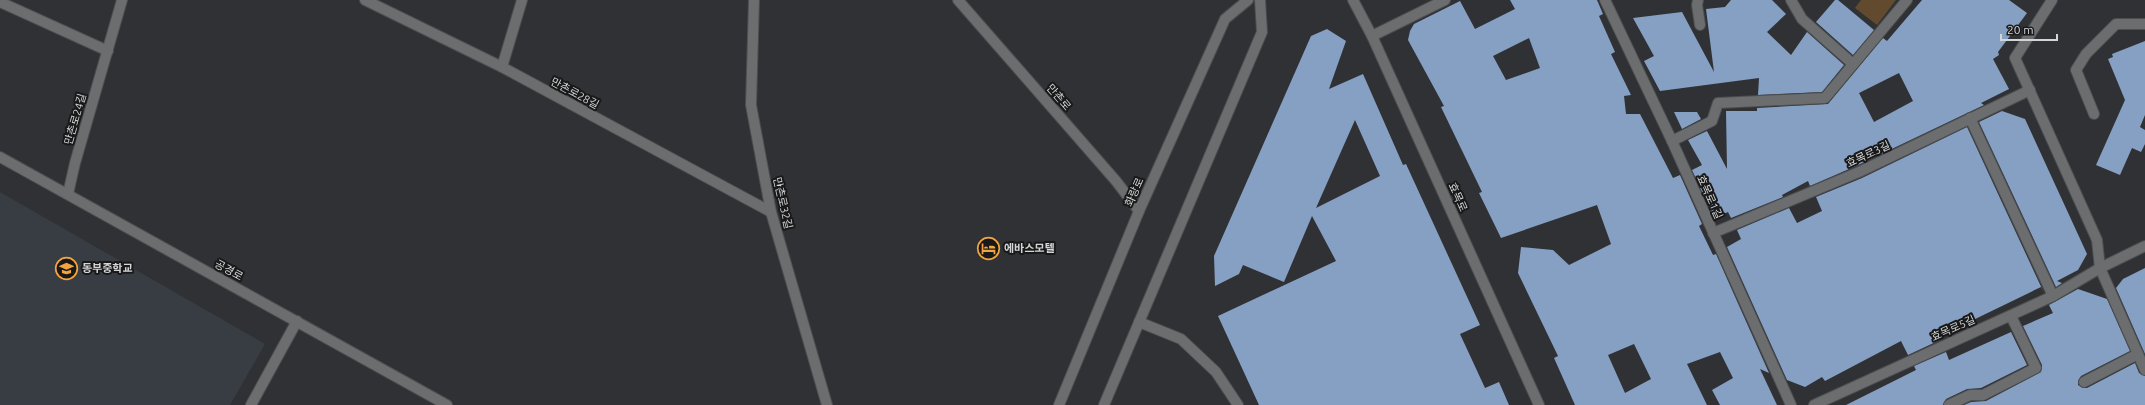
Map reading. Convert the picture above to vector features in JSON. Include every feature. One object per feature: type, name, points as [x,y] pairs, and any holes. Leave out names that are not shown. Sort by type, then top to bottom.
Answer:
[{"type":"street","name":"만촌로24길","points":[[68,194],[75,163],[122,0]]},
{"type":"street","name":"만촌로28길","points":[[365,0],[502,67],[771,212]]},
{"type":"street","points":[[502,67],[522,0]]},
{"type":"street","name":"만촌로32길","points":[[754,0],[751,106],[771,212],[827,405]]},
{"type":"street","name":"만촌로","points":[[958,0],[1116,180],[1139,211]]},
{"type":"street","name":"화랑로","points":[[1059,405],[1139,211],[1225,18],[1248,0]]},
{"type":"street","points":[[1104,405],[1262,32],[1260,0]]},
{"type":"street","name":"효목로","points":[[1353,0],[1372,36],[1539,405]]},
{"type":"street","points":[[1372,36],[1445,0]]},
{"type":"street","name":"효목로1길","points":[[1605,0],[1672,141],[1791,405]]},
{"type":"street","points":[[1698,0],[1697,5],[1700,25]]},
{"type":"street","points":[[1791,0],[1802,19],[1853,64]]},
{"type":"street","points":[[1672,141],[1712,121],[1718,103],[1825,98],[1907,0]]},
{"type":"street","points":[[2052,0],[2015,58],[2097,240],[2100,268],[2145,370]]},
{"type":"street","points":[[0,2],[108,51]]},
{"type":"street","points":[[2094,114],[2076,70],[2086,54],[2116,24],[2145,24]]},
{"type":"street","name":"효목로3길","points":[[1713,233],[1860,172],[2030,90]]},
{"type":"street","points":[[1970,118],[2053,296]]},
{"type":"street","name":"공경로","points":[[0,157],[447,405]]},
{"type":"street","name":"효목로5길","points":[[1814,405],[2053,296],[2100,268],[2145,246]]},
{"type":"street","points":[[1949,405],[1970,395],[1983,395],[2036,368],[2011,316]]},
{"type":"street","points":[[251,405],[297,321]]},
{"type":"street","points":[[1139,322],[1181,339],[1216,372],[1238,405]]},
{"type":"street","points":[[2084,382],[2138,354]]},
{"type":"shaded area","points":[[1861,0],[1896,0],[1877,25],[1855,8]]},
{"type":"shaded area","name":"동부중학교","points":[[0,192],[265,344],[230,405],[0,405]]},
{"type":"building","points":[[1510,0],[1597,0],[1603,14],[1599,16],[1615,52],[1611,54],[1631,95],[1624,96],[1626,114],[1640,114],[1673,178],[1680,175],[1702,224],[1699,226],[1713,255],[1716,254],[1769,373],[1760,369],[1777,405],[1720,405],[1712,390],[1733,378],[1720,352],[1687,364],[1707,405],[1575,405],[1554,358],[1558,356],[1518,273],[1521,247],[1553,250],[1569,265],[1611,244],[1597,205],[1501,238],[1479,193],[1482,192],[1441,107],[1444,106],[1408,40],[1410,31],[1414,24],[1460,1],[1475,29],[1515,9]],"holes":[[[1529,38],[1540,68],[1506,80],[1493,56]],[[1634,344],[1651,379],[1625,393],[1608,355]]]},
{"type":"building","points":[[1731,0],[1772,0],[1786,14],[1767,32],[1791,55],[1807,32],[1844,65],[1822,92],[1758,95],[1759,78],[1660,91],[1644,61],[1654,56],[1633,18],[1682,12],[1714,72],[1706,9],[1725,7]]},
{"type":"building","points":[[1835,0],[1838,0],[1874,30],[1853,55],[1816,22]]},
{"type":"building","points":[[1922,0],[2009,0],[2027,13],[1998,52],[1999,55],[1993,59],[2009,89],[1981,103],[1984,105],[1856,166],[1810,186],[1808,181],[1782,195],[1783,197],[1731,218],[1728,212],[1714,218],[1692,170],[1702,165],[1688,140],[1707,131],[1727,169],[1726,111],[1757,111],[1757,108],[1828,104],[1883,38],[1887,41]],"holes":[[[1899,73],[1913,101],[1874,122],[1859,93]]]},
{"type":"building","points":[[1327,29],[1346,41],[1329,89],[1363,74],[1403,165],[1406,164],[1480,325],[1460,334],[1485,388],[1499,382],[1509,405],[1259,405],[1218,316],[1336,261],[1312,216],[1284,282],[1243,265],[1239,274],[1215,286],[1214,256],[1311,36]],"holes":[[[1355,120],[1380,176],[1316,208]]]},
{"type":"building","points":[[2145,41],[2145,115],[2140,127],[2145,130],[2145,144],[2141,152],[2132,148],[2120,175],[2096,165],[2125,100],[2108,59],[2113,57],[2112,54]]},
{"type":"building","points":[[2002,111],[2025,119],[2087,254],[2078,270],[2057,281],[2062,283],[2056,287],[1979,122]]},
{"type":"building","points":[[1674,112],[1697,112],[1701,119],[1682,129]]},
{"type":"building","points":[[1967,127],[2044,293],[2041,287],[1938,337],[1940,340],[1908,355],[1901,341],[1825,381],[1822,377],[1805,387],[1787,380],[1727,247],[1741,239],[1737,230],[1789,208],[1797,223],[1822,211],[1816,197],[1862,178]]},
{"type":"building","points":[[2145,268],[2145,354],[2116,288],[2123,279]]},
{"type":"building","points":[[2078,289],[2107,299],[2130,351],[2081,376],[2078,381],[2078,385],[2083,388],[2087,388],[2135,363],[2139,373],[2145,376],[2145,405],[1964,405],[1971,402],[1986,401],[2041,372],[2042,365],[2023,326],[2053,313],[2049,305]]},
{"type":"building","points":[[2011,332],[2027,365],[1981,388],[1967,389],[1946,399],[1943,405],[1846,405],[1916,370],[1914,366],[1946,352],[1949,360]]},
{"type":"place","name":"에바스모텔","points":[[989,248]]},
{"type":"place","name":"동부중학교","points":[[66,268]]}]
